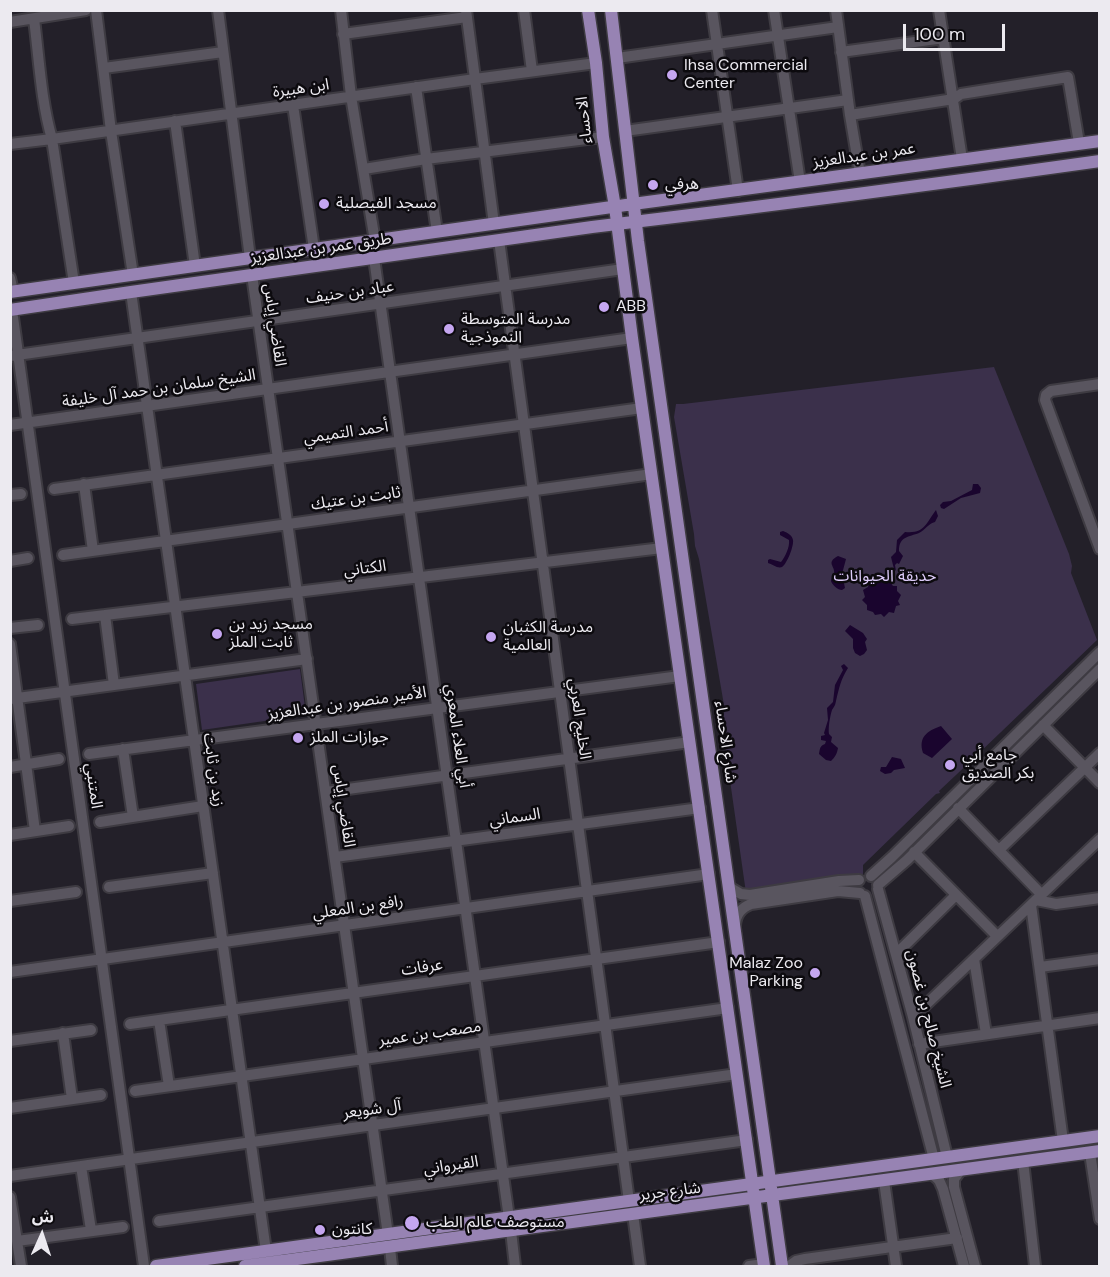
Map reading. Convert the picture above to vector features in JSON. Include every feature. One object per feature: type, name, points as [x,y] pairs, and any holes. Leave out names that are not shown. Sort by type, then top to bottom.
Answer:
[{"type":"main road","name":"الاحساء","points":[[588,10],[616,225]]},
{"type":"main road","points":[[611,10],[633,204]]},
{"type":"main road","name":"عمر بن عبدالعزيز","points":[[633,204],[1100,141]]},
{"type":"main road","points":[[636,223],[882,192],[1100,161]]},
{"type":"main road","points":[[611,192],[618,200],[624,201],[630,197],[632,191]]},
{"type":"main road","points":[[651,221],[641,218],[640,211],[644,205],[653,202]]},
{"type":"main road","name":"طريق عمر بن عبدالعزيز","points":[[12,292],[633,204]]},
{"type":"main road","name":"شارع الاحساء","points":[[633,204],[782,1266]]},
{"type":"main road","points":[[592,227],[607,218],[605,212],[596,210]]},
{"type":"main road","name":"طريق عمر بن عبدالعزيز","points":[[11,310],[592,227],[636,223]]},
{"type":"main road","name":"شارع الاحساء","points":[[616,225],[755,1198]]},
{"type":"main road","points":[[619,242],[621,236],[631,234],[638,242]]},
{"type":"main road","points":[[947,1157],[1100,1136]]},
{"type":"main road","name":"شارع جرير","points":[[245,1266],[388,1235],[633,1214],[1095,1152]]},
{"type":"main road","name":"شارع جرير","points":[[156,1266],[269,1260],[390,1248],[629,1201],[947,1157]]},
{"type":"main road","points":[[750,1162],[754,1169],[760,1171],[765,1168],[767,1159]]},
{"type":"main road","points":[[787,1179],[779,1183],[777,1189],[780,1193],[789,1194]]},
{"type":"main road","points":[[736,1186],[744,1187],[747,1192],[745,1198],[737,1200]]},
{"type":"main road","points":[[755,1198],[764,1265]]},
{"type":"main road","points":[[758,1219],[759,1208],[764,1205],[770,1207],[776,1218]]},
{"type":"street","points":[[10,22],[86,10]]},
{"type":"street","points":[[96,10],[132,275]]},
{"type":"street","points":[[218,10],[250,258]]},
{"type":"street","points":[[341,10],[351,96],[375,240]]},
{"type":"street","points":[[524,10],[532,71]]},
{"type":"street","points":[[712,10],[738,191]]},
{"type":"street","points":[[774,10],[800,182]]},
{"type":"street","points":[[836,10],[860,174]]},
{"type":"street","points":[[939,10],[962,159]]},
{"type":"street","points":[[344,34],[467,14],[494,224]]},
{"type":"street","points":[[34,19],[40,72],[74,283]]},
{"type":"street","points":[[617,58],[838,27]]},
{"type":"street","points":[[841,52],[944,38]]},
{"type":"street","points":[[104,68],[224,51]]},
{"type":"street","name":"ابن هبيرة","points":[[10,144],[596,63]]},
{"type":"street","points":[[850,115],[954,99],[961,94],[1068,77],[1079,143]]},
{"type":"street","points":[[416,87],[437,232]]},
{"type":"street","points":[[626,131],[848,100]]},
{"type":"street","points":[[293,105],[314,249]]},
{"type":"street","points":[[175,121],[195,266]]},
{"type":"street","points":[[364,169],[603,137]]},
{"type":"street","name":"الخليج العربي","points":[[499,240],[629,1201]]},
{"type":"street","name":"أبي العلاء المعري","points":[[374,258],[515,1266]]},
{"type":"street","name":"عباد بن حنيف","points":[[15,356],[622,269]]},
{"type":"street","name":"القاضي إياس","points":[[252,275],[388,1235]]},
{"type":"street","points":[[10,278],[12,292]]},
{"type":"street","name":"زيد بن ثابت","points":[[131,292],[250,1142],[269,1260]]},
{"type":"street","name":"المتنبي","points":[[11,310],[15,356],[28,422],[144,1266]]},
{"type":"street","name":"الشيخ سلمان بن حمد آل خليفة","points":[[10,425],[632,338]]},
{"type":"street","points":[[1100,384],[1051,391],[1046,394],[1045,400],[1100,549]]},
{"type":"street","name":"أحمد التميمي","points":[[54,489],[642,408]]},
{"type":"street","name":"ثابت بن عتيك","points":[[63,555],[652,474]]},
{"type":"street","points":[[84,484],[93,551]]},
{"type":"street","name":"الكتاني","points":[[72,619],[662,549]]},
{"type":"street","points":[[10,561],[28,558]]},
{"type":"street","points":[[105,615],[114,685]]},
{"type":"street","points":[[10,628],[38,625]]},
{"type":"street","points":[[10,644],[14,699],[35,831]]},
{"type":"street","points":[[871,876],[1100,652]]},
{"type":"street","points":[[14,699],[307,659]]},
{"type":"street","points":[[729,886],[750,899],[838,891],[872,896],[878,887],[1100,669]]},
{"type":"street","name":"الأمير منصور بن عبدالعزيز","points":[[89,754],[680,675]]},
{"type":"street","points":[[1043,725],[1100,783]]},
{"type":"street","points":[[326,792],[690,742]]},
{"type":"street","points":[[123,749],[133,817]]},
{"type":"street","points":[[999,850],[1100,753]]},
{"type":"street","points":[[10,767],[59,759]]},
{"type":"street","points":[[100,822],[203,806]]},
{"type":"street","name":"السماني","points":[[335,857],[700,808]]},
{"type":"street","points":[[958,808],[999,850],[1036,900],[1040,967],[1063,1141]]},
{"type":"street","points":[[10,835],[69,826]]},
{"type":"street","points":[[913,1017],[1100,839]]},
{"type":"street","points":[[914,852],[997,936]]},
{"type":"street","points":[[109,887],[213,873]]},
{"type":"street","name":"رافع بن المعلي","points":[[10,972],[709,874]]},
{"type":"street","points":[[862,895],[857,885],[864,876],[876,879],[878,887]]},
{"type":"street","points":[[735,925],[739,911],[750,899],[839,881],[859,880]]},
{"type":"street","name":"الشيخ صالح بن غصون","points":[[878,887],[947,1157]]},
{"type":"street","points":[[10,901],[76,892]]},
{"type":"street","name":"الشيخ صالح بن غصون","points":[[862,895],[934,1158]]},
{"type":"street","points":[[896,954],[956,895]]},
{"type":"street","points":[[1036,900],[1056,904],[1100,898]]},
{"type":"street","name":"عرفات","points":[[130,1024],[718,942]]},
{"type":"street","points":[[974,959],[986,1034]]},
{"type":"street","points":[[1040,967],[1100,959]]},
{"type":"street","name":"مصعب بن عمير","points":[[135,1090],[728,1008]]},
{"type":"street","points":[[905,1047],[908,1050],[915,1049],[919,1042],[1100,1018]]},
{"type":"street","points":[[159,1020],[169,1086]]},
{"type":"street","points":[[10,1041],[91,1030]]},
{"type":"street","points":[[63,1034],[72,1099]]},
{"type":"street","points":[[908,1060],[910,1054],[913,1053],[918,1053],[922,1057]]},
{"type":"street","name":"آل شويعر","points":[[10,1176],[737,1074]]},
{"type":"street","points":[[10,1107],[101,1095]]},
{"type":"street","name":"القيرواني","points":[[159,1221],[747,1140]]},
{"type":"street","points":[[1095,1152],[1099,1214]]},
{"type":"street","points":[[1023,1161],[1035,1266]]},
{"type":"street","points":[[81,1166],[91,1230]]},
{"type":"street","points":[[961,1170],[954,1179],[950,1191],[964,1266]]},
{"type":"street","points":[[932,1174],[950,1191]]},
{"type":"street","points":[[884,1181],[896,1266]]},
{"type":"street","points":[[10,1197],[21,1266]]},
{"type":"street","points":[[953,1204],[975,1266]]},
{"type":"street","points":[[633,1214],[640,1266]]},
{"type":"street","points":[[16,1241],[123,1227]]},
{"type":"street","points":[[789,1266],[805,1259],[957,1238]]},
{"type":"street","points":[[390,1248],[392,1266]]},
{"type":"street","points":[[749,1266],[764,1265]]},
{"type":"green space","name":"حديقة الحيوانات","points":[[994,367],[1069,554],[1071,573],[1097,640],[863,865],[863,874],[746,893],[721,717],[725,711],[674,417],[676,404]]},
{"type":"green space","points":[[300,669],[306,715],[202,730],[196,684]]},
{"type":"shaded area","points":[[973,484],[978,484],[981,488],[980,493],[961,498],[944,509],[941,508],[940,505],[943,502],[951,501],[972,490]]},
{"type":"shaded area","points":[[936,510],[938,516],[935,522],[901,542],[899,551],[903,556],[899,564],[895,565],[896,571],[891,557],[896,552],[897,540],[905,532],[921,529]]},
{"type":"shaded area","points":[[783,531],[791,535],[793,543],[786,562],[779,567],[768,563],[768,560],[781,562],[786,555],[789,540],[780,535]]},
{"type":"shaded area","points":[[838,556],[846,559],[842,574],[845,588],[842,590],[835,587],[831,581],[834,574],[832,561]]},
{"type":"shaded area","points":[[879,578],[883,581],[889,580],[893,586],[897,586],[897,591],[901,595],[898,601],[900,605],[896,606],[894,613],[889,612],[884,617],[867,610],[867,605],[862,600],[865,597],[863,590],[868,587],[869,582],[874,583]]},
{"type":"shaded area","points":[[850,625],[863,633],[867,639],[865,642],[867,650],[860,656],[855,653],[853,639],[845,631]]},
{"type":"shaded area","points":[[844,664],[848,668],[840,684],[829,722],[831,742],[838,748],[831,761],[819,754],[820,748],[826,741],[821,740],[821,736],[825,735],[828,720],[827,708],[833,702],[835,685],[843,670],[841,666]]},
{"type":"shaded area","points":[[941,726],[952,739],[932,758],[923,753],[923,739],[925,735]]},
{"type":"shaded area","points":[[892,757],[901,759],[905,768],[885,774],[880,771],[881,767],[886,767]]},
{"type":"place","name":"Ihsa Commercial Center","points":[[672,75]]},
{"type":"place","name":"هرفي","points":[[653,185]]},
{"type":"place","name":"مسجد الفيصلية","points":[[324,204]]},
{"type":"place","name":"ABB","points":[[604,307]]},
{"type":"place","name":"مدرسة المتوسطة النموذجية","points":[[449,329]]},
{"type":"place","name":"مسجد زيد بن ثابت الملز","points":[[217,634]]},
{"type":"place","name":"مدرسة الكثبان العالمية","points":[[491,637]]},
{"type":"place","name":"جوازات الملز","points":[[298,738]]},
{"type":"place","name":"جامع أبي بكر الصديق","points":[[950,765]]},
{"type":"place","name":"Malaz Zoo Parking","points":[[815,973]]},
{"type":"place","name":"مستوصف عالم الطب","points":[[412,1223]]},
{"type":"place","name":"كانتون","points":[[320,1230]]}]
